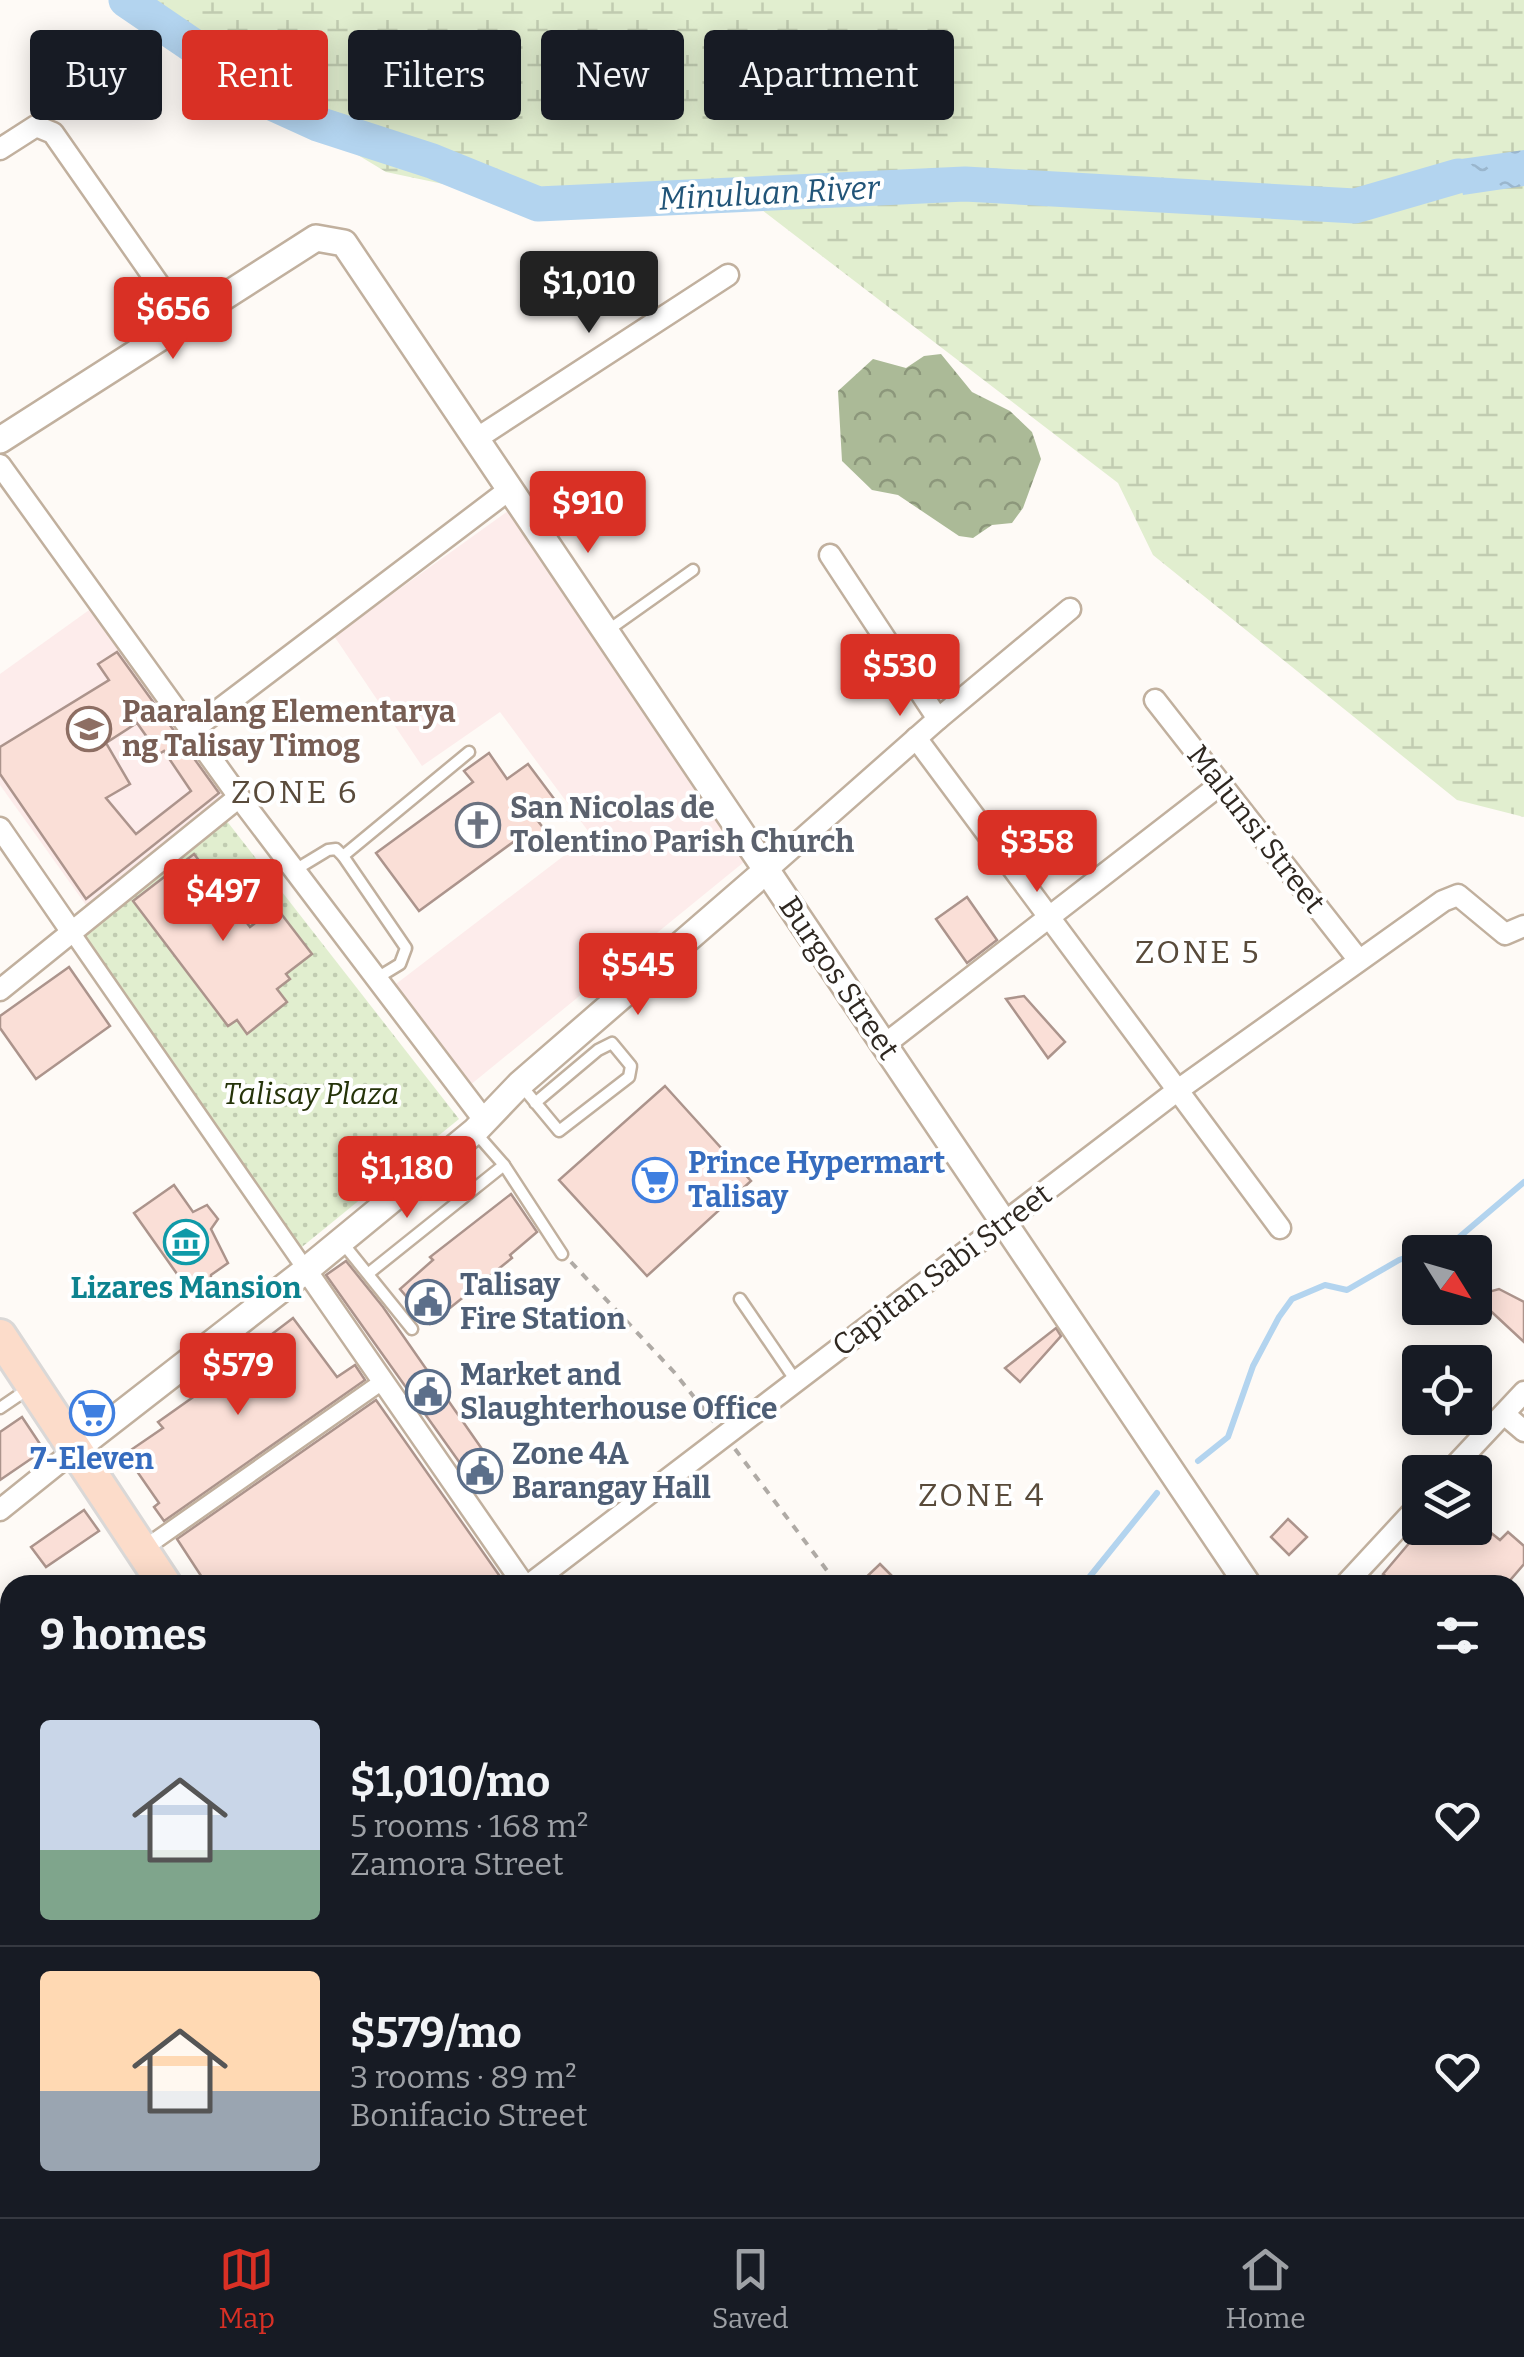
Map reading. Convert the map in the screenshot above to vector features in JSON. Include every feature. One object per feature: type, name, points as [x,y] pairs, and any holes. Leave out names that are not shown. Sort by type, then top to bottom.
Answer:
[{"type":"main road","points":[[0,1336],[158,1575]]},
{"type":"street","points":[[0,149],[36,126],[53,133],[185,322]]},
{"type":"street","name":"Burgos Street","points":[[0,440],[316,238],[344,242],[1241,1575]]},
{"type":"street","points":[[476,439],[728,275]]},
{"type":"street","points":[[0,465],[480,1126]]},
{"type":"street","points":[[191,731],[510,489]]},
{"type":"street","points":[[830,555],[938,718]]},
{"type":"street","points":[[3,1501],[306,1270],[480,1126],[528,1094],[767,870],[938,718],[1070,609]]},
{"type":"street","name":"Malunsi Street","points":[[1154,700],[1358,959]]},
{"type":"street","points":[[916,738],[1280,1228]]},
{"type":"street","points":[[884,1045],[1221,784]]},
{"type":"street","points":[[0,990],[240,797]]},
{"type":"street","points":[[0,828],[520,1575]]},
{"type":"street","name":"Capitan Sabi Street","points":[[540,1575],[1178,1090],[1443,901],[1458,895],[1505,934],[1524,926]]},
{"type":"street","points":[[142,1550],[382,1381]]},
{"type":"street","points":[[1465,1455],[1524,1392]]},
{"type":"street","points":[[1504,1414],[1524,1431]]},
{"type":"street","points":[[1354,1575],[1402,1523]]},
{"type":"lane","points":[[606,631],[693,570]]},
{"type":"lane","points":[[344,856],[469,752]]},
{"type":"lane","points":[[296,870],[328,850],[336,849],[344,856],[406,948],[400,964],[376,978]]},
{"type":"lane","points":[[612,1042],[631,1066],[629,1076],[560,1130],[528,1094],[612,1042]]},
{"type":"lane","points":[[480,1126],[562,1254]]},
{"type":"lane","points":[[369,1273],[504,1165]]},
{"type":"lane","points":[[341,1240],[412,1330]]},
{"type":"lane","points":[[740,1298],[796,1381]]},
{"type":"lane","points":[[0,1408],[33,1385]]},
{"type":"path","points":[[562,1254],[674,1372],[830,1575]]},
{"type":"shaded area","points":[[508,511],[744,862],[469,1086],[392,987],[591,835],[500,712],[422,766],[334,636]]},
{"type":"shaded area","name":"Paaralang Elementarya ng Talisay Timog","points":[[92,608],[225,794],[86,905],[0,785],[0,674]]},
{"type":"green space","points":[[114,0],[1524,0],[1524,817],[1457,800],[1153,555],[1118,483],[741,194],[538,204],[386,172],[300,120],[328,120],[328,30],[182,30],[182,45]]},
{"type":"green space","points":[[941,354],[972,392],[1010,411],[1032,432],[1041,459],[1023,508],[1012,523],[992,525],[973,538],[959,536],[898,495],[872,490],[842,461],[838,391],[873,359],[906,368],[924,356]]},
{"type":"green space","name":"Talisay Plaza","points":[[226,820],[459,1119],[297,1251],[80,940]]},
{"type":"water","points":[[1524,150],[1524,186],[1463,195],[1454,160]]},
{"type":"building","points":[[117,652],[219,793],[86,899],[0,774],[0,747],[109,680],[98,664]],"holes":[[[137,723],[159,754],[164,751],[191,791],[136,834],[106,798],[130,784],[106,743]]]},
{"type":"building","name":"San Nicolas de Tolentino Parish Church","points":[[489,753],[507,779],[528,764],[555,800],[534,816],[548,834],[524,851],[516,840],[419,911],[376,853],[473,782],[464,771]]},
{"type":"building","points":[[194,854],[250,927],[276,907],[312,954],[286,974],[290,979],[277,989],[287,1002],[247,1034],[237,1020],[228,1026],[133,901]]},
{"type":"building","points":[[967,897],[997,940],[967,963],[936,919]]},
{"type":"building","points":[[69,967],[110,1026],[36,1079],[0,1028],[0,1016]]},
{"type":"building","points":[[1024,996],[1065,1042],[1048,1058],[1006,999]]},
{"type":"building","name":"Prince Hypermart Talisay","points":[[665,1086],[751,1181],[647,1276],[559,1180]]},
{"type":"building","name":"Lizares Mansion","points":[[174,1185],[193,1212],[207,1205],[218,1219],[211,1229],[228,1263],[211,1275],[210,1288],[201,1297],[187,1294],[134,1213]]},
{"type":"building","points":[[511,1194],[537,1232],[510,1255],[512,1258],[430,1324],[400,1289],[433,1260],[430,1257]]},
{"type":"building","points":[[346,1261],[383,1307],[498,1472],[477,1487],[326,1275]]},
{"type":"building","points":[[1499,1289],[1524,1302],[1524,1342],[1492,1312],[1492,1291]]},
{"type":"building","points":[[293,1318],[337,1377],[355,1365],[365,1380],[164,1521],[154,1507],[159,1503],[125,1454],[163,1428],[158,1422],[237,1366],[234,1363]]},
{"type":"building","points":[[1056,1328],[1061,1336],[1020,1382],[1005,1368]]},
{"type":"building","points":[[376,1400],[499,1575],[200,1575],[177,1539]]},
{"type":"building","points":[[22,1417],[44,1450],[0,1480],[0,1432]]},
{"type":"building","points":[[84,1510],[99,1531],[46,1567],[31,1547]]},
{"type":"building","points":[[1288,1519],[1307,1537],[1289,1555],[1271,1537]]},
{"type":"building","points":[[1508,1532],[1524,1546],[1524,1564],[1515,1575],[1384,1575],[1408,1545],[1492,1545],[1492,1534],[1500,1540]]},
{"type":"building","points":[[880,1564],[891,1575],[868,1575]]},
{"type":"waterway","name":"Minuluan River","points":[[126,0],[274,104],[318,124],[432,161],[538,204],[965,184],[1355,206],[1458,176]]},
{"type":"waterway","points":[[1198,1461],[1228,1437],[1253,1366],[1292,1299],[1325,1285],[1347,1290],[1399,1260],[1457,1239],[1524,1182]]},
{"type":"waterway","points":[[1091,1575],[1157,1493]]},
{"type":"place","name":"Paaralang Elementarya ng Talisay Timog","points":[[89,729]]},
{"type":"place","name":"San Nicolas de Tolentino Parish Church","points":[[478,825]]},
{"type":"place","name":"Prince Hypermart Talisay","points":[[655,1180]]},
{"type":"place","name":"Lizares Mansion","points":[[186,1242]]},
{"type":"place","name":"Talisay Fire Station","points":[[428,1302]]},
{"type":"place","name":"Market and Slaughterhouse Office","points":[[428,1392]]},
{"type":"place","name":"7-Eleven","points":[[92,1413]]},
{"type":"place","name":"Zone 4A Barangay Hall","points":[[480,1471]]},
{"type":"district","name":"ZONE 6","points":[[295,792]]},
{"type":"district","name":"ZONE 5","points":[[1198,952]]},
{"type":"district","name":"ZONE 4","points":[[982,1495]]}]
